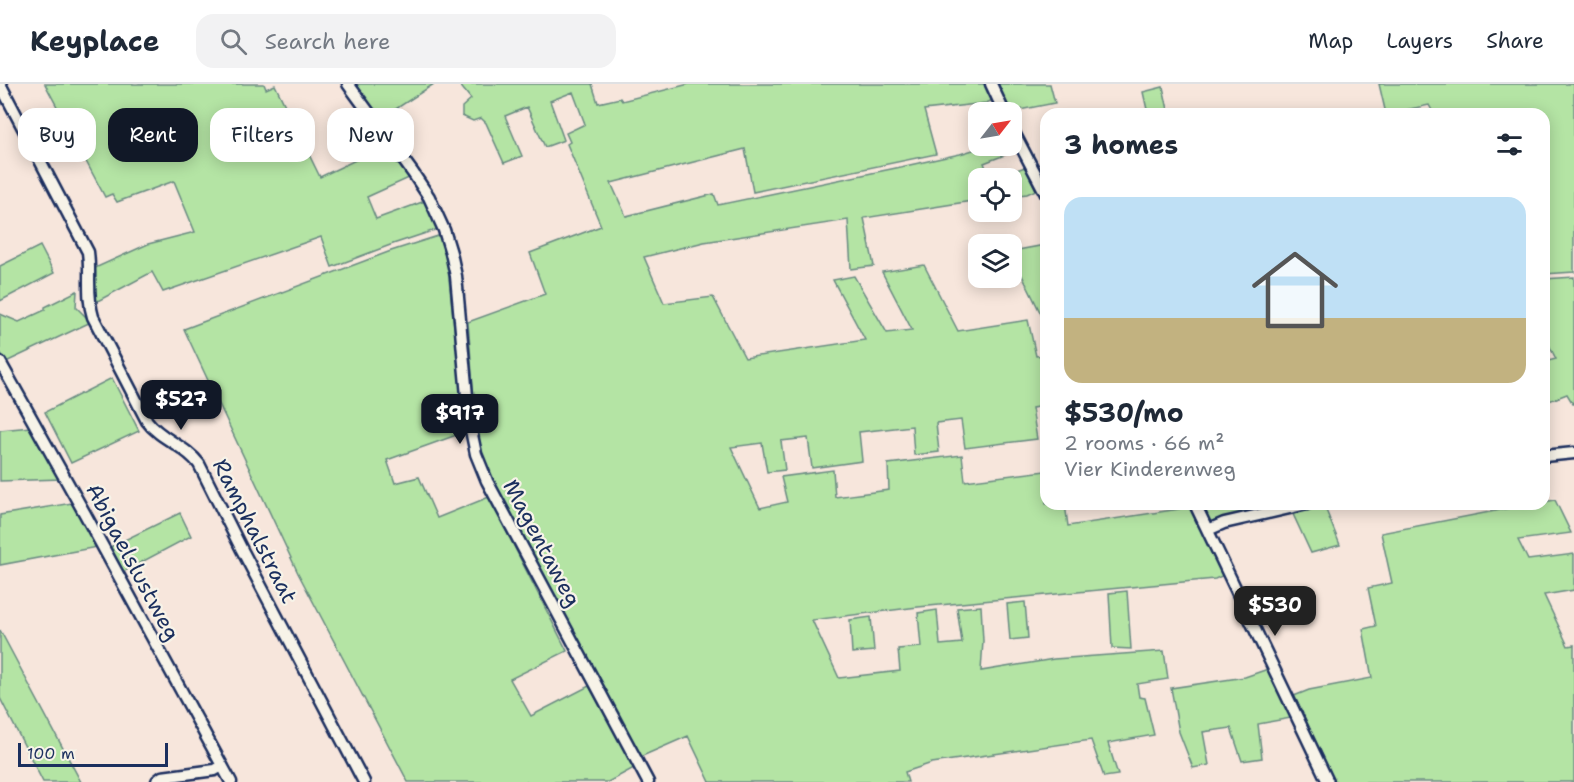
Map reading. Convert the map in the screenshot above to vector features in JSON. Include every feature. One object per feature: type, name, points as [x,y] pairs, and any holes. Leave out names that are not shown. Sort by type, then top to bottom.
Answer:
[{"type":"street","name":"Ramphalstraat","points":[[0,84],[88,252],[90,262],[88,294],[93,317],[141,410],[152,428],[192,454],[199,464],[364,782]]},
{"type":"street","name":"Magentaweg","points":[[348,84],[429,197],[444,230],[456,276],[468,407],[476,454],[487,481],[648,782]]},
{"type":"street","points":[[991,84],[999,102]]},
{"type":"street","points":[[1022,148],[1040,183]]},
{"type":"street","name":"Abigaelslustweg","points":[[0,362],[231,782]]},
{"type":"street","points":[[1550,455],[1574,453]]},
{"type":"street","points":[[1198,510],[1328,782]]},
{"type":"street","points":[[1208,530],[1282,510]]},
{"type":"street","points":[[157,780],[162,777],[215,770],[222,766]]},
{"type":"green space","points":[[45,84],[264,84],[266,89],[275,85],[286,108],[210,108],[210,162],[313,162],[320,177],[351,162],[397,162],[409,178],[367,197],[376,219],[425,201],[438,229],[332,267],[321,237],[163,292],[152,272],[94,303],[95,268],[148,244],[195,232],[174,181],[117,202],[112,194],[105,197],[86,162],[96,162],[96,108],[58,108]]},
{"type":"green space","points":[[353,84],[434,84],[397,108],[370,108]]},
{"type":"green space","points":[[459,84],[592,84],[598,103],[620,98],[622,101],[689,84],[985,84],[993,100],[924,110],[936,154],[753,192],[745,149],[611,183],[626,216],[714,194],[718,205],[968,152],[968,156],[1002,156],[984,163],[986,168],[968,168],[968,202],[864,218],[874,266],[851,269],[848,220],[704,242],[644,257],[664,303],[713,297],[745,358],[865,340],[833,280],[854,276],[887,333],[912,330],[882,272],[924,265],[958,331],[1028,320],[1036,356],[1040,356],[1040,407],[1032,408],[1037,439],[965,448],[961,420],[936,423],[939,452],[914,455],[912,426],[859,432],[862,461],[812,468],[808,438],[781,441],[785,470],[767,472],[762,443],[731,447],[760,508],[787,502],[781,477],[833,470],[835,497],[889,490],[888,464],[962,455],[965,481],[1040,472],[1040,510],[1066,510],[1068,526],[1172,510],[1193,510],[1224,575],[1215,579],[918,607],[812,620],[839,678],[900,671],[898,649],[921,647],[918,613],[937,610],[940,645],[962,643],[957,608],[981,606],[983,641],[981,671],[1054,659],[1164,651],[1168,679],[1137,684],[1139,697],[1145,698],[1154,735],[1108,743],[1118,775],[1104,777],[1091,740],[932,763],[905,772],[908,782],[710,782],[688,736],[640,757],[558,606],[493,479],[482,453],[476,425],[468,322],[545,294],[530,253],[601,226],[567,144],[570,142],[566,133],[585,124],[573,92],[550,101],[564,140],[545,147],[527,107],[505,116],[522,156],[504,163],[486,123],[481,118],[473,121],[462,116],[462,107],[471,99]]},
{"type":"green space","points":[[996,84],[1050,84],[1055,103],[1022,109],[1022,102],[1004,102]]},
{"type":"green space","points":[[1379,84],[1574,84],[1574,272],[1550,274],[1550,108],[1431,108],[1429,105],[1415,108],[1385,108]]},
{"type":"green space","points":[[1163,87],[1168,108],[1147,108],[1143,92]]},
{"type":"green space","points":[[1025,167],[1036,190],[1022,195],[1022,168]]},
{"type":"green space","points":[[441,235],[447,260],[465,432],[387,460],[395,483],[419,477],[437,518],[489,497],[567,651],[510,679],[531,716],[589,686],[634,768],[608,782],[408,782],[298,573],[184,329],[391,251]]},
{"type":"green space","points":[[40,246],[54,273],[0,301],[0,266]]},
{"type":"green space","points":[[1040,246],[1040,312],[1022,275],[1022,249]]},
{"type":"green space","points":[[1574,277],[1574,404],[1567,394],[1550,401],[1550,360],[1556,359],[1550,347],[1550,279]]},
{"type":"green space","points":[[77,291],[76,307],[91,322],[6,362],[0,352],[0,314],[19,322]]},
{"type":"green space","points":[[112,378],[139,431],[71,463],[45,412]]},
{"type":"green space","points":[[31,427],[61,479],[0,481],[0,430]]},
{"type":"green space","points":[[1555,500],[1571,533],[1518,540],[1528,560],[1574,554],[1574,590],[1544,595],[1568,646],[1574,645],[1574,782],[1335,782],[1294,696],[1309,690],[1372,678],[1363,629],[1376,626],[1368,588],[1392,583],[1381,533],[1500,510],[1550,510],[1550,501]]},
{"type":"green space","points":[[72,503],[97,547],[0,565],[0,515]]},
{"type":"green space","points":[[1204,510],[1247,510],[1249,514],[1212,523]]},
{"type":"green space","points":[[1326,510],[1340,545],[1311,553],[1292,512]]},
{"type":"green space","points":[[180,513],[191,536],[121,573],[108,548]]},
{"type":"green space","points":[[1127,591],[1131,649],[1112,648],[1109,593]]},
{"type":"green space","points":[[1025,602],[1028,638],[1010,640],[1007,604]]},
{"type":"green space","points":[[871,617],[874,651],[852,653],[850,620]]},
{"type":"green space","points":[[0,630],[81,782],[43,782],[0,698]]},
{"type":"green space","points":[[1268,669],[1291,718],[1258,724],[1262,758],[1242,761],[1231,728],[1203,732],[1209,765],[1193,768],[1179,732],[1171,688],[1245,677]]}]
